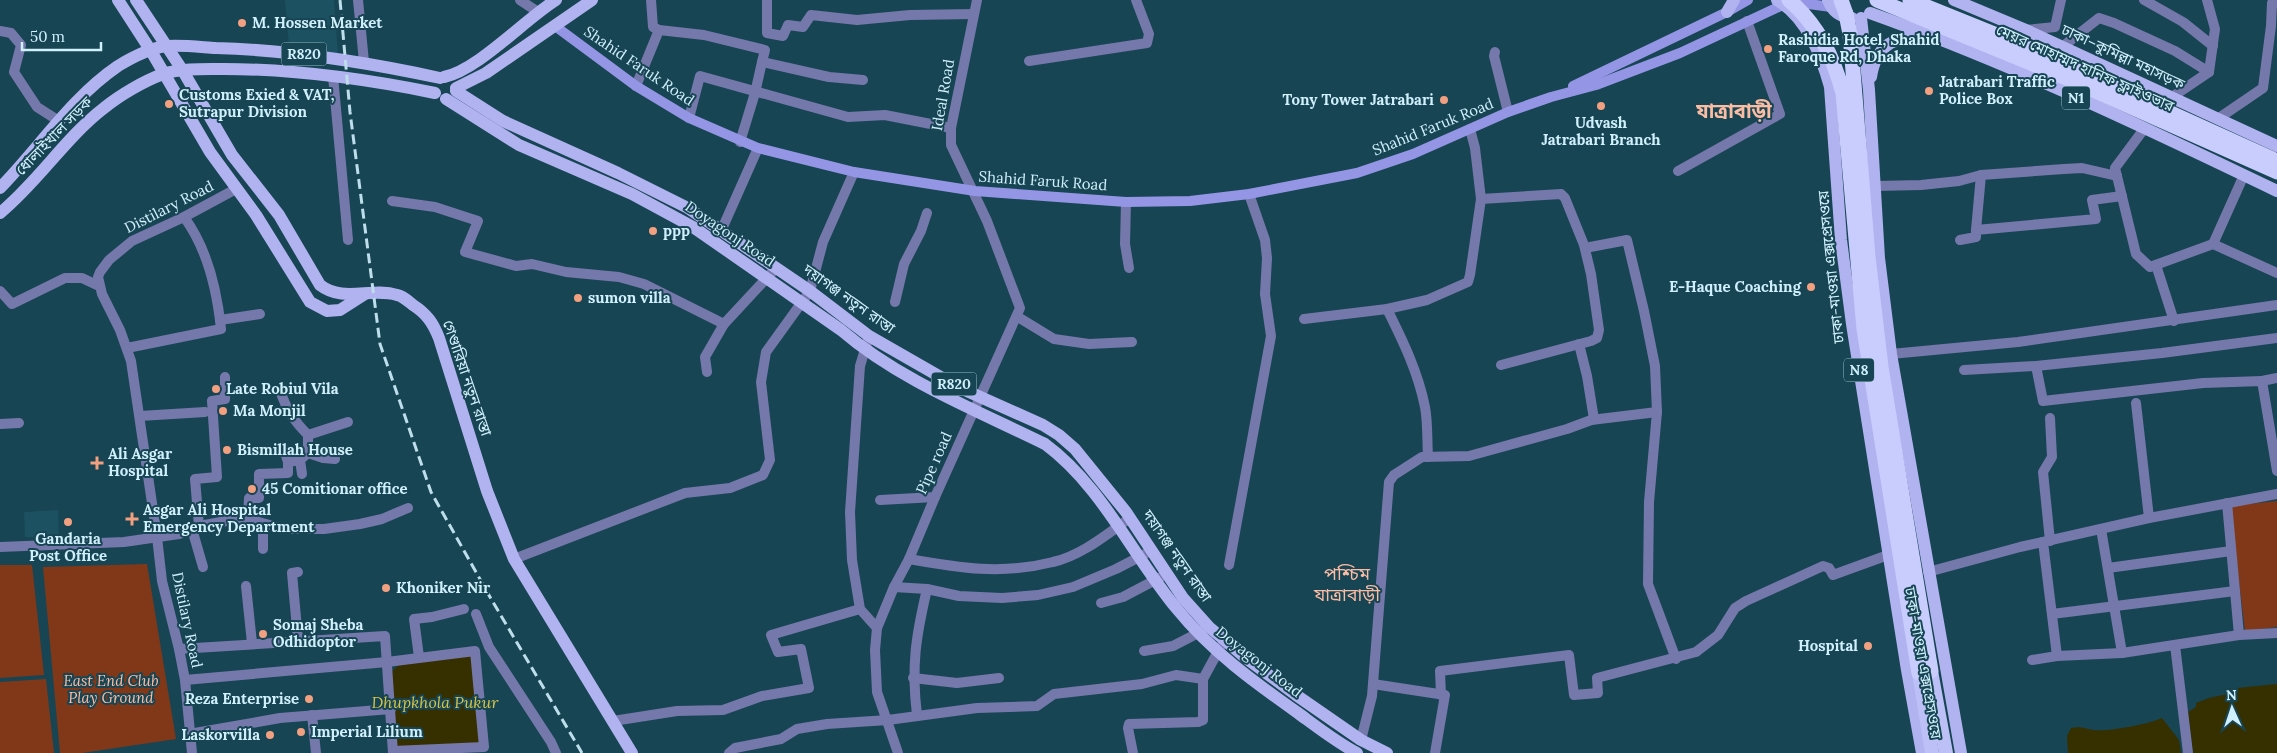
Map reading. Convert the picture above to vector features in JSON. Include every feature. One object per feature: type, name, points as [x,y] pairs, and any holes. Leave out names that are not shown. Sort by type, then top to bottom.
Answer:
[{"type":"highway","name":"মেয়র মোহাম্মদ হানিফ ফ্লাইওভার","points":[[1910,0],[2014,42],[2277,161]]},
{"type":"highway","points":[[1784,2],[1812,24],[1832,57],[1843,92],[1864,329],[1925,672],[1946,753]]},
{"type":"highway","points":[[1830,2],[1850,34],[1868,257],[1881,367],[1925,672],[1932,753]]},
{"type":"highway","name":"মেয়র মোহাম্মদ হানিফ ফ্লাইওভার","points":[[1872,8],[2050,71],[2277,172]]},
{"type":"main road","points":[[118,0],[151,51],[210,152],[256,215],[306,298],[314,306],[328,312],[340,310],[365,294]]},
{"type":"main road","name":"গেণ্ডারিয়া নতুন রাস্তা","points":[[136,0],[183,70],[225,144],[280,215],[320,285],[334,292],[386,293],[400,296],[430,319],[439,338],[487,491],[514,559],[632,753]]},
{"type":"main road","points":[[448,93],[435,84],[442,77],[466,69],[556,0]]},
{"type":"main road","points":[[448,93],[474,79],[592,0]]},
{"type":"main road","points":[[1727,12],[1734,0]]},
{"type":"main road","name":"Shahid Faruk Road","points":[[1552,97],[1748,0]]},
{"type":"main road","name":"ঢাকা–কুমিল্লা মহাসড়ক","points":[[1954,0],[2026,30],[2277,146]]},
{"type":"main road","name":"Shahid Faruk Road","points":[[555,26],[636,86],[689,118],[740,142],[758,148],[854,172],[975,191],[1126,202],[1190,201],[1249,194],[1357,173],[1413,154],[1508,112],[1596,85],[1680,53],[1784,2],[1809,4],[1830,2]]},
{"type":"main road","name":"ঢাকা-মাওয়া এক্সপ্রেসওয়ে","points":[[1784,2],[1800,20],[1810,36],[1822,62],[1830,87],[1842,250],[1888,555],[1922,753]]},
{"type":"main road","points":[[1830,2],[1844,17],[1872,8]]},
{"type":"main road","name":"ঢাকা-মাওয়া এক্সপ্রেসওয়ে","points":[[1872,8],[1868,90],[1876,186],[1879,258],[1891,354],[1961,753]]},
{"type":"main road","name":"N1","points":[[1872,8],[2144,128],[2277,191]]},
{"type":"main road","points":[[538,12],[555,26]]},
{"type":"main road","points":[[1868,90],[1876,58],[1883,48],[1892,41],[1919,36],[1941,38]]},
{"type":"main road","name":"R820","points":[[151,51],[166,46],[284,52],[364,62],[442,77]]},
{"type":"main road","name":"ধোলাইখাল সড়ক","points":[[0,188],[20,168],[59,121],[101,79],[119,66],[151,51]]},
{"type":"main road","name":"R820","points":[[164,74],[183,70],[241,69],[333,76],[448,93]]},
{"type":"main road","name":"ধোলাইখাল সড়ক","points":[[0,213],[16,201],[55,156],[104,107],[164,74]]},
{"type":"main road","points":[[442,77],[452,80],[448,93]]},
{"type":"main road","points":[[474,79],[471,92],[475,103]]},
{"type":"main road","name":"দয়াগঞ্জ নতুন রাস্তা","points":[[448,93],[475,103],[503,121],[618,172],[680,204],[722,229],[810,291],[869,336],[980,397],[1043,425],[1059,435],[1075,449],[1130,518],[1151,551],[1161,577],[1183,598],[1204,630],[1225,641],[1296,695],[1361,740],[1387,753]]},
{"type":"main road","name":"Doyagonj Road","points":[[448,93],[519,145],[632,194],[693,227],[841,330],[863,350],[931,388],[1045,444],[1070,465],[1118,526],[1138,557],[1161,577]]},
{"type":"main road","points":[[210,152],[225,144]]},
{"type":"main road","points":[[754,269],[761,258]]},
{"type":"main road","name":"Doyagonj Road","points":[[1204,630],[1218,652],[1281,701],[1357,753]]},
{"type":"street","points":[[358,0],[364,62]]},
{"type":"street","points":[[520,0],[538,12]]},
{"type":"street","points":[[651,0],[653,27],[659,30],[704,35],[765,50]]},
{"type":"street","points":[[740,142],[755,93],[765,50],[767,0]]},
{"type":"street","name":"Ideal Road","points":[[975,191],[951,145],[951,128],[977,0]]},
{"type":"street","points":[[1029,61],[1147,43],[1149,34],[1136,0]]},
{"type":"street","points":[[2026,30],[2055,27],[2061,0]]},
{"type":"street","points":[[2144,0],[2183,22],[2213,46]]},
{"type":"street","points":[[2172,97],[2209,72],[2215,29],[2207,0]]},
{"type":"street","points":[[2219,118],[2263,88],[2272,3],[2277,3]]},
{"type":"street","points":[[766,33],[783,36],[788,25],[803,27],[811,15],[857,20],[910,14],[974,14]]},
{"type":"street","points":[[2062,47],[2099,18],[2175,51],[2209,72]]},
{"type":"street","points":[[1678,171],[1780,114],[1747,21]]},
{"type":"street","points":[[636,86],[659,30]]},
{"type":"street","points":[[0,31],[11,33],[21,45],[14,72],[37,108],[59,121]]},
{"type":"street","points":[[1495,52],[1494,56],[1508,112]]},
{"type":"street","points":[[762,62],[829,77],[863,80]]},
{"type":"street","points":[[333,76],[348,240]]},
{"type":"street","points":[[689,118],[700,76],[755,93],[848,117],[885,115],[951,128]]},
{"type":"street","points":[[2144,128],[2115,168],[2136,254],[2150,267],[2213,244],[2277,273]]},
{"type":"street","points":[[1304,319],[1387,309],[1427,300],[1468,282],[1482,199],[1475,148],[1470,129]]},
{"type":"street","points":[[722,229],[758,148]]},
{"type":"street","points":[[1876,186],[1959,181],[1981,175],[2082,168],[2117,176]]},
{"type":"street","points":[[514,559],[685,492],[730,488],[763,475],[770,460],[761,382],[766,352],[810,291],[823,242],[854,172]]},
{"type":"street","points":[[1960,240],[1976,237],[1981,175]]},
{"type":"street","points":[[2213,244],[2244,175]]},
{"type":"street","name":"Distilary Road","points":[[192,753],[185,680],[162,581],[140,416],[127,348],[99,286],[100,272],[115,254],[132,241],[184,217],[236,189]]},
{"type":"street","name":"Pipe road","points":[[898,753],[877,692],[874,650],[877,628],[894,587],[909,559],[934,497],[1018,317],[1020,308],[1020,302],[975,191]]},
{"type":"street","points":[[1229,564],[1271,336],[1265,294],[1267,258],[1264,240],[1249,194]]},
{"type":"street","points":[[1482,199],[1561,194],[1565,198],[1585,248],[1599,330],[1597,338],[1501,365]]},
{"type":"street","points":[[1976,230],[2096,219],[2092,200],[2122,196]]},
{"type":"street","points":[[392,201],[435,207],[478,221],[465,252],[516,266],[532,264],[566,272],[619,276],[644,284],[724,324]]},
{"type":"street","points":[[1126,202],[1125,244],[1129,268]]},
{"type":"street","points":[[895,302],[904,264],[921,231],[927,213]]},
{"type":"street","points":[[127,348],[221,328],[204,253],[192,228],[184,217]]},
{"type":"street","points":[[1585,248],[1627,240],[1644,312],[1655,366],[1657,412],[1649,502],[1648,584],[1676,659]]},
{"type":"street","points":[[2156,265],[2174,321]]},
{"type":"street","points":[[707,372],[705,357],[724,324],[776,268]]},
{"type":"street","points":[[0,291],[12,304],[65,278],[82,278],[99,286]]},
{"type":"street","points":[[1891,354],[2018,342],[2174,321],[2276,302]]},
{"type":"street","points":[[1387,309],[1408,351],[1416,374],[1425,408],[1428,457]]},
{"type":"street","points":[[220,320],[260,314]]},
{"type":"street","points":[[1018,317],[1054,339],[1089,344],[1132,342]]},
{"type":"street","points":[[869,336],[863,350],[860,366],[850,512],[852,560],[860,609],[877,628]]},
{"type":"street","points":[[1964,370],[2036,366],[2162,353],[2277,338]]},
{"type":"street","points":[[1579,344],[1593,407],[1594,418],[1591,420]]},
{"type":"street","points":[[2036,366],[2043,401],[2203,383],[2277,378]]},
{"type":"street","points":[[203,567],[196,527],[195,479],[217,477],[212,401],[225,399],[225,377]]},
{"type":"street","points":[[2262,380],[2277,471]]},
{"type":"street","points":[[280,390],[286,408],[296,423],[308,435],[308,453],[300,460],[288,462]]},
{"type":"street","points":[[2136,403],[2149,518]]},
{"type":"street","points":[[140,416],[205,412]]},
{"type":"street","points":[[1361,740],[1373,684],[1389,482],[1394,475],[1422,457],[1469,456],[1567,429],[1591,420],[1657,412]]},
{"type":"street","points":[[2050,418],[2052,457],[2043,472],[2046,542],[2057,656]]},
{"type":"street","points":[[308,435],[348,422]]},
{"type":"street","points":[[0,424],[19,423]]},
{"type":"street","points":[[248,520],[249,498],[259,498],[259,474],[288,473],[288,462],[283,447]]},
{"type":"street","points":[[308,453],[323,458],[335,459]]},
{"type":"street","points":[[300,460],[302,474]]},
{"type":"street","points":[[1928,572],[2149,518],[2277,494]]},
{"type":"street","points":[[880,500],[934,497]]},
{"type":"street","points":[[2227,503],[2239,635]]},
{"type":"street","points":[[0,546],[124,542],[179,534],[196,527],[232,520],[248,520],[284,530],[341,527],[382,519],[408,508]]},
{"type":"street","points":[[909,559],[988,571],[1055,562],[1086,547],[1130,518]]},
{"type":"street","points":[[263,525],[263,549]]},
{"type":"street","points":[[2101,529],[2122,653]]},
{"type":"street","points":[[894,587],[927,590],[959,596],[1002,598],[1038,595],[1073,587],[1116,569],[1151,551]]},
{"type":"street","points":[[2108,568],[2231,551]]},
{"type":"street","points":[[1435,753],[1444,696],[1441,695],[1440,671],[1569,655],[1574,695],[1598,693],[1597,678],[1676,659],[1696,652],[1718,635],[1734,608],[1746,601],[1823,566],[1830,568],[1833,574],[1888,555]]},
{"type":"street","points":[[298,572],[292,573],[298,640]]},
{"type":"street","points":[[1100,602],[1123,597],[1161,577]]},
{"type":"street","points":[[246,586],[252,643]]},
{"type":"street","points":[[917,715],[913,678],[916,638],[927,590]]},
{"type":"street","points":[[2052,614],[2235,591]]},
{"type":"street","points":[[419,657],[414,619],[464,609]]},
{"type":"street","points":[[613,721],[677,711],[724,710],[762,696],[809,688],[801,649],[778,652],[771,635],[860,609]]},
{"type":"street","points":[[476,614],[489,647],[551,742],[556,753]]},
{"type":"street","points":[[1144,651],[1173,646],[1204,630]]},
{"type":"street","points":[[2032,660],[2057,656],[2122,653],[2239,635],[2277,633]]},
{"type":"street","points":[[179,649],[385,636],[393,752]]},
{"type":"street","points":[[1133,753],[1128,728],[1129,724],[1198,722],[1202,720],[1203,680],[1225,641]]},
{"type":"street","points":[[2175,645],[2188,753]]},
{"type":"street","name":"Distilary Road","points":[[185,680],[475,652],[484,747],[393,752]]},
{"type":"street","points":[[729,753],[735,748],[781,739],[797,729],[826,724],[888,720],[977,708],[1038,706],[1054,694],[1142,684],[1176,676],[1203,680]]},
{"type":"street","points":[[913,678],[956,683],[999,678]]},
{"type":"street","points":[[1373,684],[1441,695]]},
{"type":"street","points":[[189,734],[280,718],[391,708]]},
{"type":"street","points":[[312,715],[316,753]]},
{"type":"shaded area","points":[[285,0],[334,0],[338,54],[289,46]]},
{"type":"shaded area","points":[[58,510],[59,537],[25,537],[24,512]]},
{"type":"green space","points":[[2277,501],[2277,627],[2245,631],[2230,506]]},
{"type":"green space","name":"East End Club Play Ground","points":[[147,564],[176,739],[82,753],[60,753],[43,567]]},
{"type":"green space","points":[[0,565],[32,565],[44,675],[0,678]]},
{"type":"green space","points":[[46,679],[54,753],[0,753],[0,682]]},
{"type":"water","name":"Dhupkhola Pukur","points":[[473,655],[480,743],[396,748],[390,673],[401,663]]},
{"type":"water","points":[[2277,684],[2277,753],[2193,753],[2188,712],[2196,707],[2196,703],[2227,694],[2227,689]]},
{"type":"water","points":[[2162,718],[2179,740],[2181,753],[2068,753],[2067,736],[2071,728],[2080,727],[2093,730],[2118,729]]},
{"type":"railway","points":[[340,0],[350,112],[380,344],[431,492],[490,597],[582,753]]},
{"type":"place","name":"M. Hossen Market","points":[[242,23]]},
{"type":"place","name":"Rashidia Hotel, Shahid Faroque Rd, Dhaka","points":[[1768,49]]},
{"type":"place","name":"Jatrabari Traffic Police Box","points":[[1929,91]]},
{"type":"place","name":"Tony Tower Jatrabari","points":[[1444,100]]},
{"type":"place","name":"Customs Exied & VAT, Sutrapur Division","points":[[169,104]]},
{"type":"place","name":"Udvash Jatrabari Branch","points":[[1601,106]]},
{"type":"place","name":"ppp","points":[[653,231]]},
{"type":"place","name":"E-Haque Coaching","points":[[1811,287]]},
{"type":"place","name":"sumon villa","points":[[578,298]]},
{"type":"place","name":"Late Robiul Vila","points":[[216,389]]},
{"type":"place","name":"Ma Monjil","points":[[223,411]]},
{"type":"place","name":"Bismillah House","points":[[227,450]]},
{"type":"place","name":"Ali Asgar Hospital","points":[[97,463]]},
{"type":"place","name":"45 Comitionar office","points":[[252,489]]},
{"type":"place","name":"Asgar Ali Hospital Emergency Department","points":[[132,519]]},
{"type":"place","name":"Gandaria Post Office","points":[[68,522]]},
{"type":"place","name":"Khoniker Nir","points":[[386,588]]},
{"type":"place","name":"Somaj Sheba Odhidoptor","points":[[263,634]]},
{"type":"place","name":"Hospital","points":[[1868,646]]},
{"type":"place","name":"Reza Enterprise","points":[[309,699]]},
{"type":"place","name":"Imperial Lilium","points":[[301,732]]},
{"type":"place","name":"Laskorvilla","points":[[270,735]]},
{"type":"district","name":"যাত্রাবাড়ী","points":[[1734,111]]},
{"type":"district","name":"পশ্চিম যাত্রাবাড়ী","points":[[1347,584]]}]
